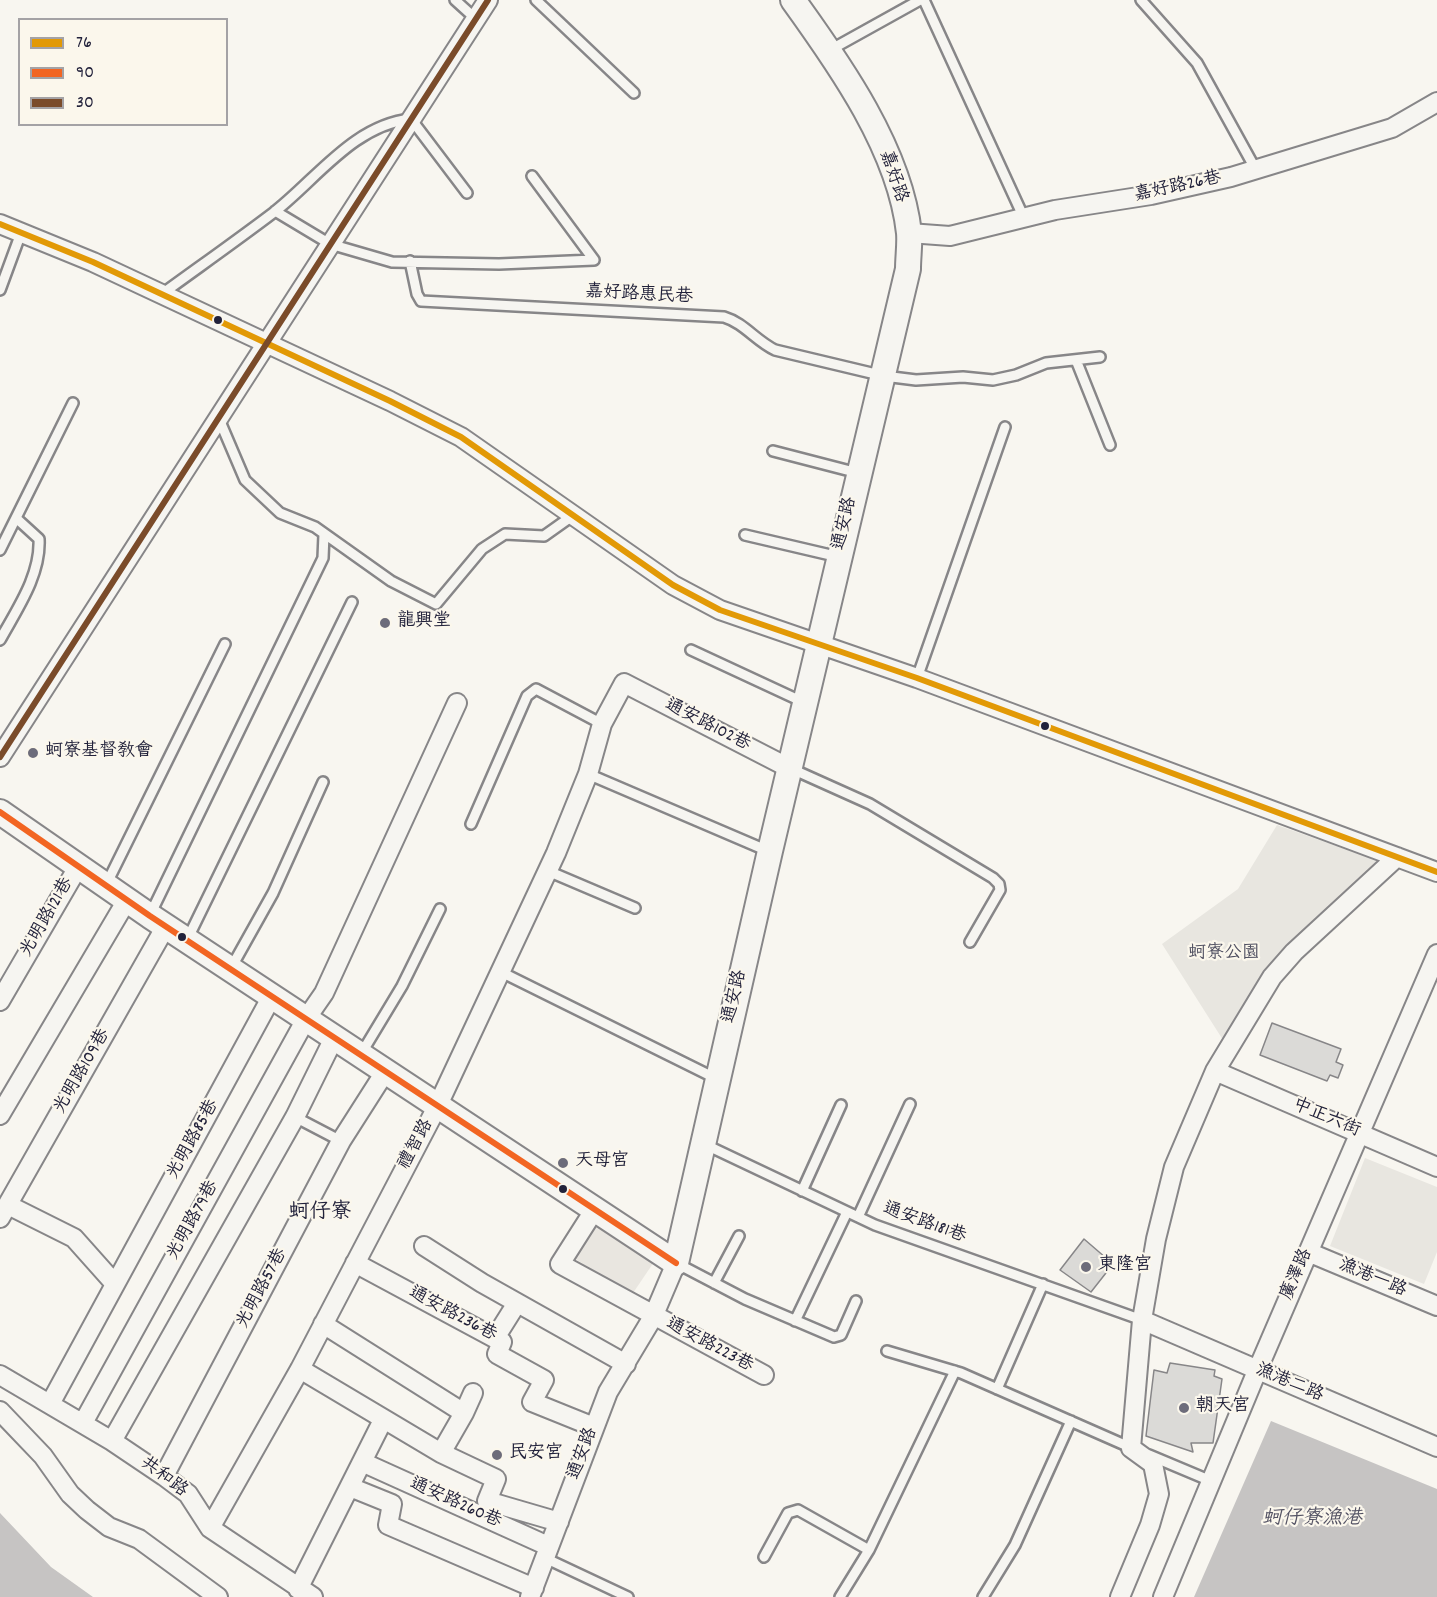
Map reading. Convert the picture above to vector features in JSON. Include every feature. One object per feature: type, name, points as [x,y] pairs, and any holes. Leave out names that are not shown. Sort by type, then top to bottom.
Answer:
[{"type":"street","points":[[0,757],[488,0]]},
{"type":"street","name":"嘉好路","points":[[793,0],[830,50],[873,126],[898,182],[909,233],[908,269],[884,376]]},
{"type":"street","name":"嘉好路26巷","points":[[909,233],[950,236],[1024,218],[1151,195],[1256,170],[1308,151],[1392,128],[1437,102]]},
{"type":"street","points":[[0,225],[162,294],[461,437],[682,590],[720,610],[917,678],[1437,873]]},
{"type":"street","name":"通安路","points":[[532,1593],[608,1392],[653,1317],[676,1263],[702,1143],[820,646],[858,473],[884,376]]},
{"type":"street","name":"禮智路","points":[[210,1528],[300,1369],[438,1105],[548,870],[588,774],[602,724],[624,683]]},
{"type":"street","name":"通安路102巷","points":[[624,683],[791,769]]},
{"type":"street","name":"光明路79巷","points":[[83,1423],[306,1019],[329,982],[458,703]]},
{"type":"street","points":[[1,814],[360,1056],[676,1263]]},
{"type":"street","points":[[1120,1597],[1150,1525],[1159,1494],[1153,1464],[1131,1448],[1142,1320],[1156,1239],[1174,1167],[1215,1071],[1279,969],[1294,952],[1397,857]]},
{"type":"street","name":"光明路121巷","points":[[0,1001],[78,867]]},
{"type":"street","points":[[0,1115],[127,900]]},
{"type":"street","name":"光明路109巷","points":[[4,1211],[158,921]]},
{"type":"street","name":"廣澤路","points":[[1163,1597],[1257,1371],[1437,954]]},
{"type":"street","name":"光明路85巷","points":[[50,1404],[272,996]]},
{"type":"street","name":"光明路79巷","points":[[112,1441],[295,1117],[334,1038]]},
{"type":"street","name":"中正六街","points":[[1215,1071],[1437,1167]]},
{"type":"street","name":"光明路57巷","points":[[164,1476],[341,1141],[385,1072]]},
{"type":"street","name":"通安路223巷","points":[[595,1209],[560,1264],[653,1317],[764,1375]]},
{"type":"street","points":[[4,1211],[74,1238],[115,1284]]},
{"type":"street","points":[[424,1246],[517,1303],[626,1364]]},
{"type":"street","name":"漁港一路","points":[[1308,1252],[1436,1303]]},
{"type":"street","name":"通安路236巷","points":[[355,1263],[502,1342],[497,1354],[544,1380],[532,1402],[594,1426]]},
{"type":"street","points":[[495,1338],[517,1303]]},
{"type":"street","name":"漁港二路","points":[[1142,1320],[1437,1447]]},
{"type":"street","points":[[323,1324],[464,1413]]},
{"type":"street","points":[[300,1369],[441,1453],[496,1479],[487,1501],[559,1522]]},
{"type":"street","name":"共和路","points":[[0,1375],[83,1423],[164,1476],[188,1494],[210,1528],[306,1593]]},
{"type":"street","points":[[441,1453],[473,1393]]},
{"type":"street","points":[[0,1411],[43,1456],[70,1494],[87,1510],[109,1527],[139,1539],[219,1597]]},
{"type":"street","points":[[306,1593],[350,1487],[383,1420]]},
{"type":"street","name":"通安路260巷","points":[[362,1462],[546,1552]]},
{"type":"street","points":[[350,1487],[392,1504],[388,1525],[532,1593]]},
{"type":"lane","points":[[455,0],[476,19]]},
{"type":"lane","points":[[536,0],[634,93]]},
{"type":"lane","points":[[830,50],[922,0],[1024,218]]},
{"type":"lane","points":[[1141,0],[1197,63],[1256,170]]},
{"type":"lane","points":[[162,294],[275,211],[344,150],[394,121],[411,119],[467,193]]},
{"type":"lane","points":[[275,211],[330,244],[392,262],[499,264],[594,260],[532,176]]},
{"type":"lane","points":[[0,290],[21,233]]},
{"type":"lane","name":"嘉好路惠民巷","points":[[410,261],[417,294],[421,301],[724,317],[735,320],[761,343],[775,350],[884,376]]},
{"type":"lane","points":[[884,376],[916,380],[963,377],[993,380],[1016,375],[1046,363],[1100,357]]},
{"type":"lane","points":[[1076,360],[1110,445]]},
{"type":"lane","points":[[0,550],[73,403]]},
{"type":"lane","points":[[218,417],[249,486],[280,513],[315,526],[391,581],[436,604],[482,549],[505,534],[544,536],[574,514]]},
{"type":"lane","points":[[917,678],[1005,427]]},
{"type":"lane","points":[[773,451],[858,473]]},
{"type":"lane","points":[[0,640],[33,576],[40,555],[39,539],[16,518]]},
{"type":"lane","points":[[158,921],[323,558],[324,534]]},
{"type":"lane","points":[[745,535],[839,557]]},
{"type":"lane","points":[[188,940],[352,602]]},
{"type":"lane","points":[[106,885],[225,644]]},
{"type":"lane","points":[[691,650],[805,702]]},
{"type":"lane","points":[[471,824],[527,696],[536,689],[602,724]]},
{"type":"lane","points":[[791,769],[870,804],[999,884],[1000,890],[970,942]]},
{"type":"lane","points":[[588,774],[770,852]]},
{"type":"lane","points":[[231,968],[273,893],[323,782]]},
{"type":"lane","points":[[548,870],[635,908]]},
{"type":"lane","points":[[360,1056],[402,986],[440,909]]},
{"type":"lane","points":[[499,971],[717,1079]]},
{"type":"lane","points":[[858,1217],[910,1104]]},
{"type":"lane","points":[[802,1191],[841,1105]]},
{"type":"lane","points":[[295,1117],[341,1141]]},
{"type":"lane","name":"通安路181巷","points":[[702,1143],[858,1217],[1142,1320]]},
{"type":"lane","points":[[795,1322],[847,1212]]},
{"type":"lane","points":[[714,1283],[739,1236]]},
{"type":"lane","points":[[676,1263],[795,1322],[838,1337],[856,1301]]},
{"type":"lane","points":[[997,1389],[1043,1284]]},
{"type":"lane","points":[[887,1351],[955,1371],[1131,1448],[1211,1480]]},
{"type":"lane","points":[[840,1597],[869,1550],[955,1371]]},
{"type":"lane","points":[[983,1597],[1015,1545],[1071,1422]]},
{"type":"lane","points":[[764,1557],[788,1513],[793,1509],[869,1550]]},
{"type":"lane","points":[[546,1552],[628,1597]]},
{"type":"shaded area","points":[[596,1219],[656,1259],[631,1296],[571,1256]]},
{"type":"green space","name":"蚵寮公園","points":[[1277,825],[1379,861],[1283,949],[1223,1040],[1162,944],[1238,889]]},
{"type":"green space","points":[[1365,1158],[1437,1187],[1437,1252],[1424,1284],[1330,1246]]},
{"type":"water","name":"蚵仔寮漁港","points":[[1271,1421],[1437,1489],[1437,1597],[1194,1597]]},
{"type":"water","points":[[0,1513],[51,1567],[93,1597],[0,1597]]},
{"type":"building","points":[[1272,1023],[1341,1049],[1336,1062],[1343,1065],[1338,1078],[1330,1075],[1327,1081],[1260,1055]]},
{"type":"building","name":"東隆宮","points":[[1084,1239],[1113,1264],[1091,1292],[1060,1270]]},
{"type":"building","name":"朝天宮","points":[[1170,1363],[1215,1370],[1214,1376],[1222,1379],[1213,1443],[1191,1443],[1193,1452],[1146,1436],[1154,1370],[1167,1373]]},
{"type":"transit line","name":"30","points":[[0,757],[488,0]]},
{"type":"transit line","name":"76","points":[[0,224],[93,262],[390,401],[461,437],[673,585],[720,610],[917,678],[1437,872]]},
{"type":"transit line","name":"90","points":[[0,812],[150,916],[676,1263]]},
{"type":"place","name":"龍興堂","points":[[385,623]]},
{"type":"place","name":"蚵寮基督教會","points":[[33,753]]},
{"type":"place","name":"天母宮","points":[[563,1163]]},
{"type":"place","name":"東隆宮","points":[[1086,1267]]},
{"type":"place","name":"朝天宮","points":[[1184,1408]]},
{"type":"place","name":"民安宮","points":[[497,1455]]},
{"type":"district","name":"蚵仔寮","points":[[320,1214]]}]
